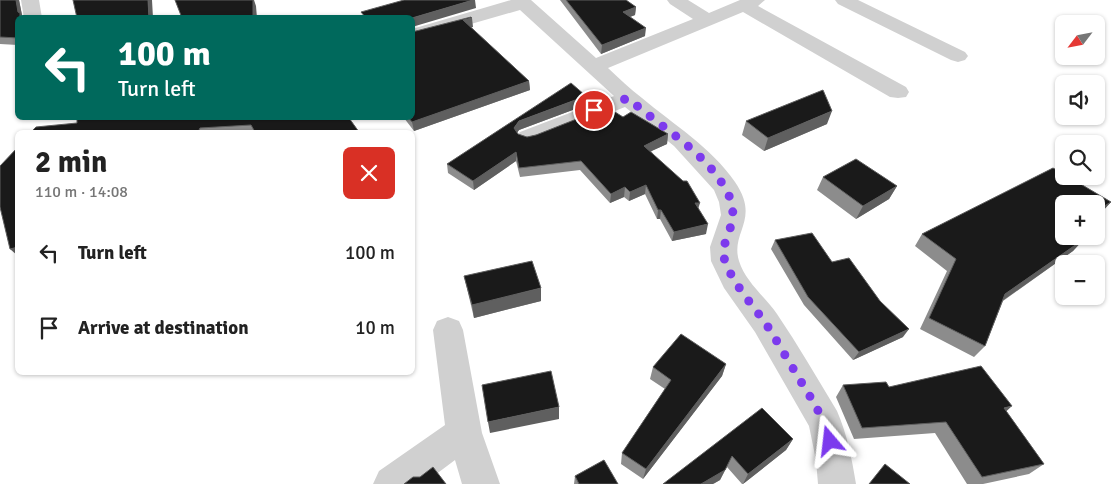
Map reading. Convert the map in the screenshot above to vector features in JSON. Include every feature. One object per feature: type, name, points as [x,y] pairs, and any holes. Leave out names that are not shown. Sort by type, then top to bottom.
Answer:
[{"type":"street","points":[[30,0],[32,15]]},
{"type":"street","points":[[676,0],[707,20]]},
{"type":"street","points":[[844,0],[958,56]]},
{"type":"street","points":[[415,34],[522,2],[628,98],[682,141],[717,176],[726,188],[732,202],[734,215],[723,254],[725,261],[734,280],[766,323],[825,422],[834,460],[837,484]]},
{"type":"street","points":[[593,67],[750,2],[898,92]]},
{"type":"street","points":[[528,137],[628,98]]},
{"type":"street","points":[[448,330],[464,433],[481,484]]},
{"type":"street","points":[[392,484],[464,433]]},
{"type":"building","points":[[0,0],[16,0],[20,15],[15,15],[15,38],[0,37]]},
{"type":"building","points":[[73,0],[148,0],[149,15],[76,15]]},
{"type":"building","points":[[175,0],[253,0],[253,15],[181,15]]},
{"type":"building","points":[[404,0],[473,0],[415,17],[415,15],[364,15],[361,12]]},
{"type":"building","points":[[566,0],[626,0],[636,7],[623,12],[646,28],[602,45]]},
{"type":"building","points":[[471,17],[463,20],[529,81],[412,122],[410,120],[415,120],[415,31]]},
{"type":"building","points":[[571,83],[586,96],[519,121],[514,128],[518,134],[527,137],[536,135],[602,109],[609,116],[615,112],[623,117],[631,112],[668,134],[644,146],[683,181],[687,181],[700,203],[695,203],[708,224],[674,232],[661,210],[658,210],[646,185],[630,192],[625,187],[611,194],[581,161],[519,168],[516,152],[473,181],[447,164]]},
{"type":"building","points":[[823,90],[832,111],[768,138],[746,121]]},
{"type":"building","points":[[77,120],[350,120],[358,130],[254,130],[251,125],[200,128],[199,130],[33,130],[36,127],[77,123]]},
{"type":"building","points":[[15,150],[15,248],[10,249],[0,207],[0,166]]},
{"type":"building","points":[[856,159],[897,186],[863,206],[823,177]]},
{"type":"building","points":[[1053,168],[1055,169],[1055,185],[1082,185],[1099,195],[1055,195],[1055,245],[1075,245],[1061,255],[1055,255],[1055,259],[1005,294],[985,346],[929,318],[956,259],[922,234]]},
{"type":"building","points":[[1105,198],[1111,202],[1105,206]]},
{"type":"building","points":[[812,233],[832,262],[849,258],[880,301],[909,329],[859,352],[808,297],[775,240]]},
{"type":"building","points":[[532,261],[541,288],[472,305],[464,276]]},
{"type":"building","points":[[681,334],[726,364],[646,469],[622,453],[671,380],[653,367]]},
{"type":"building","points":[[981,366],[1012,406],[1004,408],[1044,464],[982,477],[946,422],[862,428],[843,385],[886,382],[889,387]]},
{"type":"building","points":[[551,371],[559,407],[488,422],[482,385]]},
{"type":"building","points":[[762,408],[793,439],[748,474],[732,456],[725,470],[701,484],[663,484]]},
{"type":"building","points":[[604,460],[618,484],[579,484],[575,476]]},
{"type":"building","points":[[885,464],[910,484],[869,484]]},
{"type":"building","points":[[433,467],[446,484],[404,484],[413,477],[420,477]]},
{"type":"route","points":[[594,110],[628,98],[682,141],[717,176],[726,188],[732,202],[734,215],[724,247],[725,261],[734,280],[766,323],[825,422],[830,441]]}]
